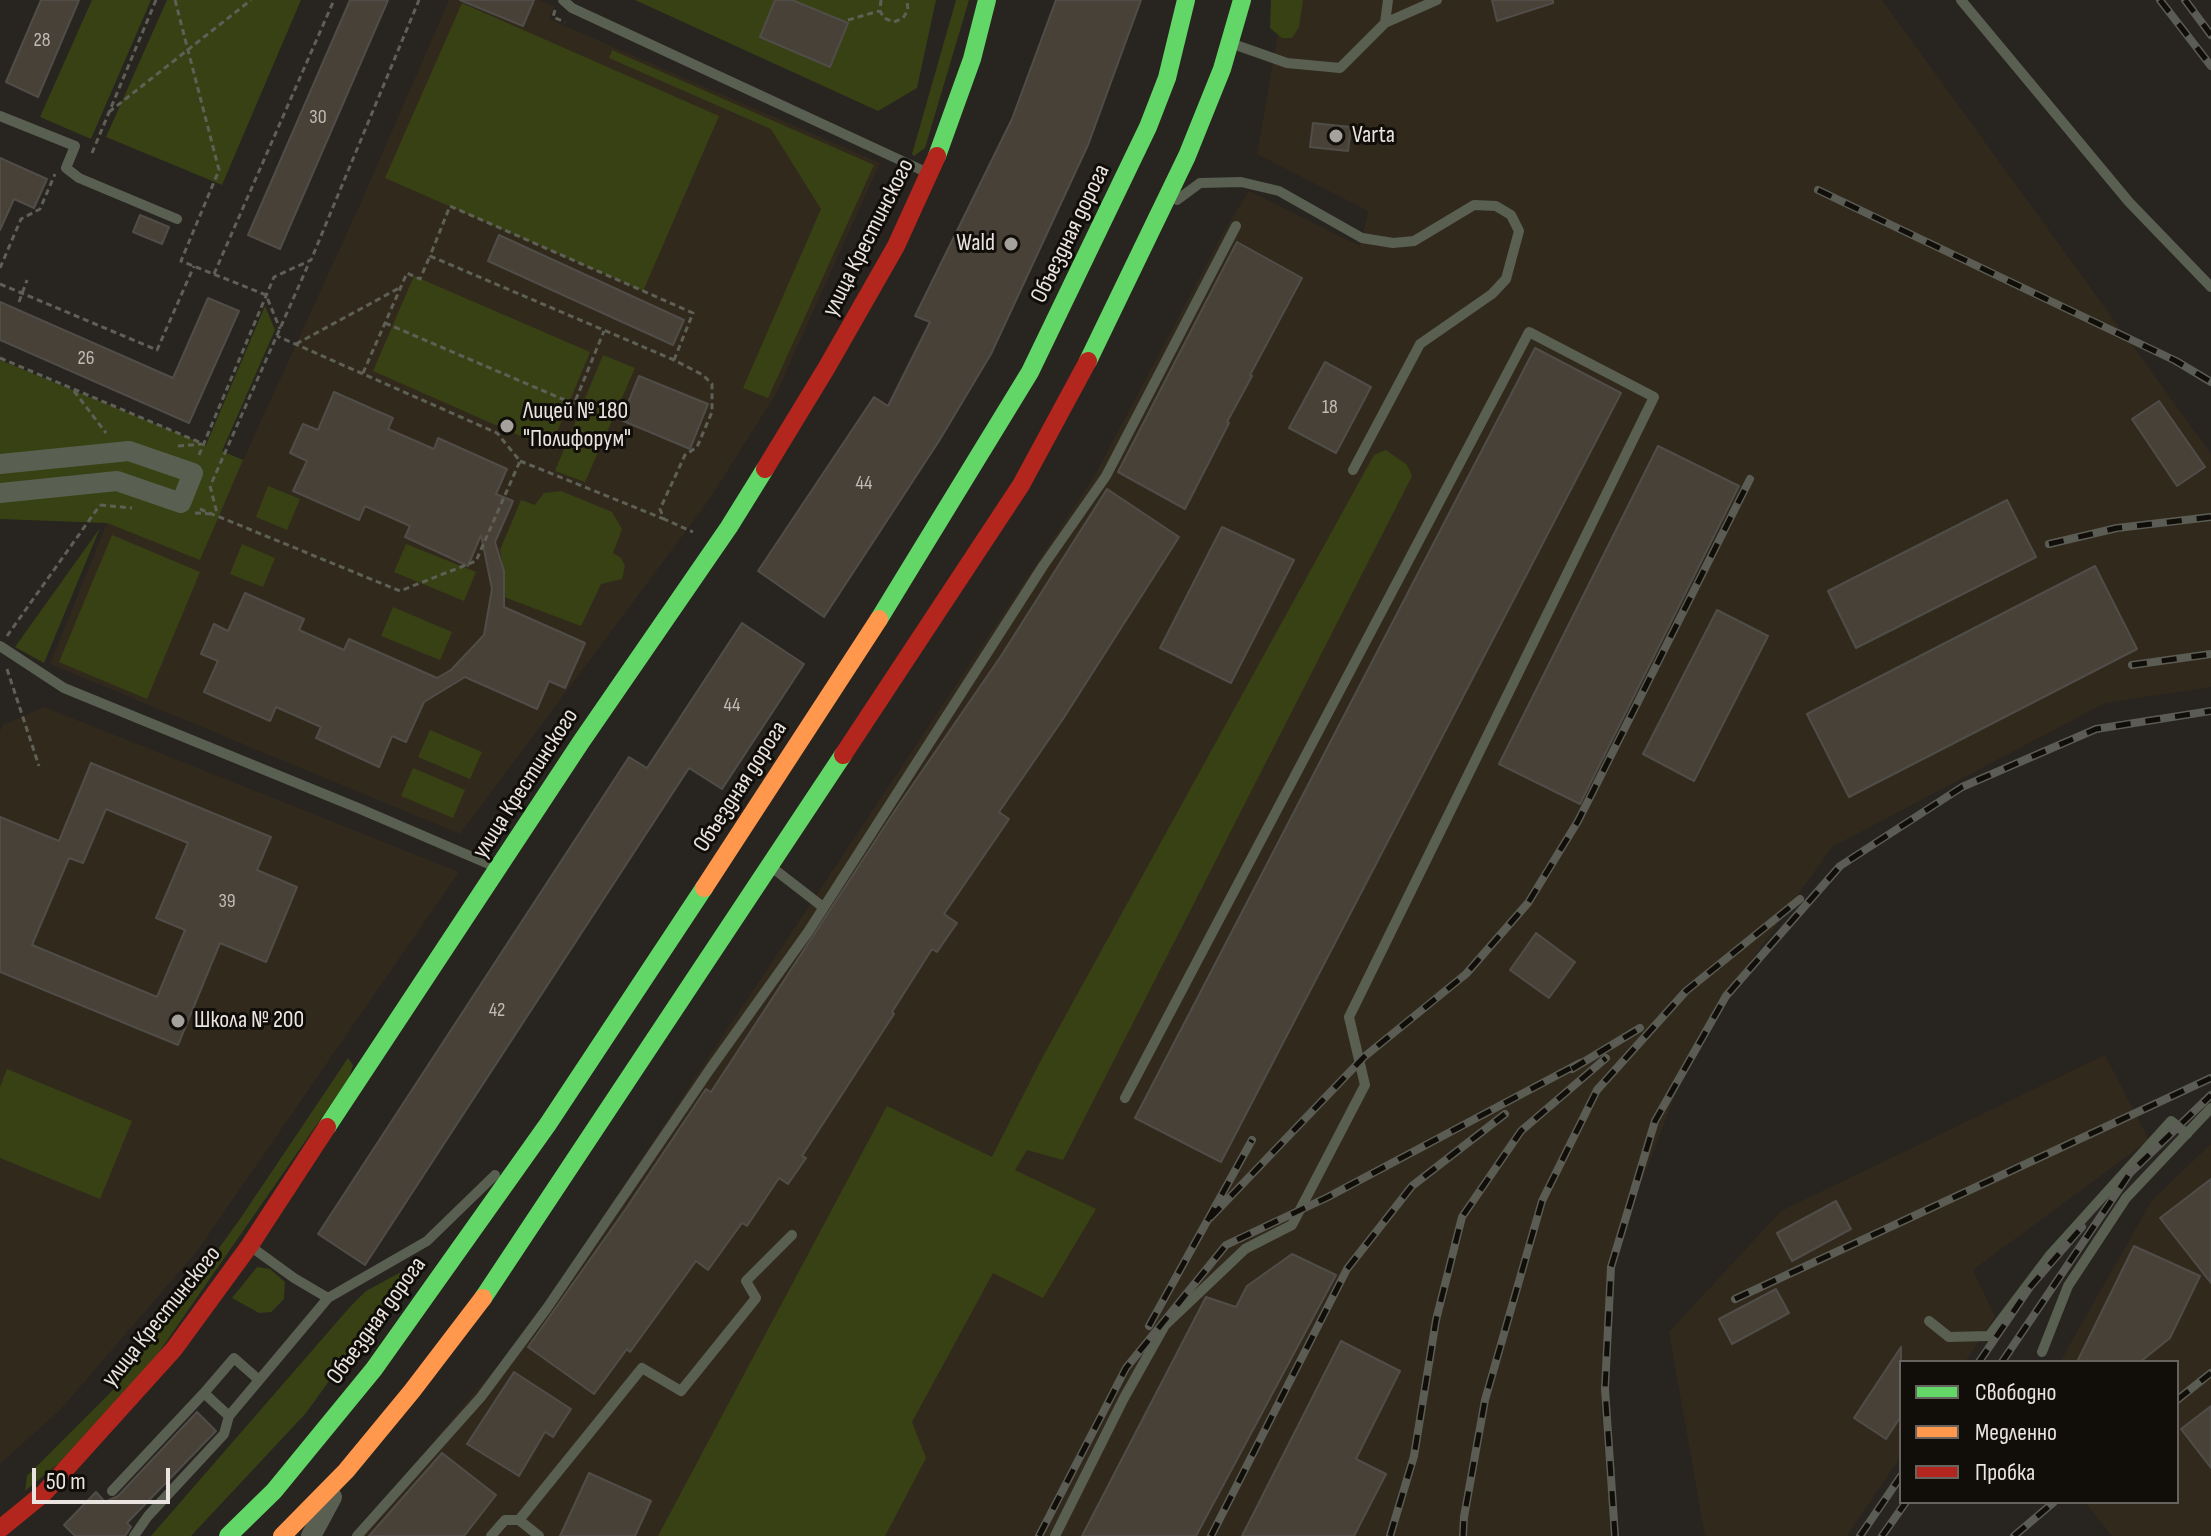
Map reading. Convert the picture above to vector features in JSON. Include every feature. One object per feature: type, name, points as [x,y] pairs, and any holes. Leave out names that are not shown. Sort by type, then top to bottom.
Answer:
[{"type":"main road","name":"улица Крестинского","points":[[0,1529],[44,1493],[174,1349],[250,1245],[581,742],[729,527],[881,273],[930,174],[967,73],[987,0]]},
{"type":"main road","name":"Объездная дорога","points":[[228,1536],[274,1491],[374,1369],[548,1124],[840,681],[977,462],[1030,372],[1148,127],[1167,78],[1186,0]]},
{"type":"main road","points":[[282,1536],[346,1471],[492,1286],[1021,485],[1069,400],[1187,156],[1231,43],[1242,0]]},
{"type":"street","points":[[0,464],[129,451],[202,480],[181,503],[117,481],[0,493]]},
{"type":"street","points":[[311,1536],[346,1471]]},
{"type":"lane","points":[[563,0],[572,8],[930,174]]},
{"type":"lane","points":[[1385,23],[1388,0]]},
{"type":"lane","points":[[1231,43],[1287,63],[1340,68],[1385,23],[1437,0]]},
{"type":"lane","points":[[1961,0],[2129,202],[2211,287]]},
{"type":"lane","points":[[0,116],[75,146],[66,168],[79,178],[177,219]]},
{"type":"lane","points":[[1159,213],[1200,183],[1241,182],[1279,191],[1362,238],[1393,243],[1414,241],[1474,205],[1496,206],[1511,215],[1519,231],[1506,279],[1492,294],[1420,344],[1353,470]]},
{"type":"lane","points":[[357,1536],[481,1397],[547,1308],[823,907],[1043,566],[1106,476],[1236,226]]},
{"type":"lane","points":[[1055,1536],[1124,1398],[1165,1325],[1245,1249],[1292,1225],[1365,1085],[1349,1017],[1654,397],[1529,332],[1125,1098]]},
{"type":"lane","points":[[0,646],[64,688],[499,869]]},
{"type":"lane","points":[[770,866],[823,907]]},
{"type":"lane","points":[[2042,1352],[2068,1286],[2126,1198],[2211,1108]]},
{"type":"lane","points":[[1929,1321],[1949,1337],[1989,1336],[2050,1255],[2171,1121],[2187,1134]]},
{"type":"lane","points":[[134,1536],[148,1516],[224,1434],[229,1416],[328,1298],[427,1241],[548,1124]]},
{"type":"lane","points":[[519,1520],[642,1368],[681,1391],[756,1298],[746,1281],[792,1235]]},
{"type":"lane","points":[[250,1245],[294,1278],[328,1298]]},
{"type":"lane","points":[[112,1491],[234,1358],[259,1380]]},
{"type":"lane","points":[[204,1393],[229,1416]]},
{"type":"lane","points":[[491,1536],[505,1520],[519,1520],[539,1536]]},
{"type":"path","points":[[92,153],[156,0]]},
{"type":"path","points":[[175,0],[219,170],[181,261],[266,295],[280,329]]},
{"type":"path","points":[[109,112],[251,0]]},
{"type":"path","points":[[214,274],[334,0]]},
{"type":"path","points":[[202,480],[277,336],[419,0]]},
{"type":"path","points":[[880,0],[884,18],[894,22],[903,18],[908,10],[907,0]]},
{"type":"path","points":[[848,20],[880,11]]},
{"type":"path","points":[[0,268],[21,219],[40,209],[56,171]]},
{"type":"path","points":[[362,374],[407,273],[420,279],[450,206],[693,313],[674,360]]},
{"type":"path","points":[[430,256],[674,360],[703,375],[712,384],[712,412],[697,447],[685,455],[660,509],[664,519]]},
{"type":"path","points":[[218,515],[202,480],[202,444],[274,277],[311,260]]},
{"type":"path","points":[[0,284],[157,350],[194,266]]},
{"type":"path","points":[[19,302],[27,280]]},
{"type":"path","points":[[296,344],[401,287]]},
{"type":"path","points":[[385,323],[574,404],[604,331]]},
{"type":"path","points":[[277,336],[497,433],[520,461],[693,532]]},
{"type":"path","points":[[0,358],[202,444]]},
{"type":"path","points":[[74,390],[120,452]]},
{"type":"path","points":[[181,503],[218,515],[400,591],[476,561],[520,461]]},
{"type":"path","points":[[0,646],[117,481]]},
{"type":"path","points":[[4,661],[39,766]]},
{"type":"shaded area","name":"Лицей № 180 \"Полифорум\"","points":[[449,0],[539,0],[554,6],[549,19],[880,163],[777,392],[709,500],[460,834],[50,664],[107,523],[201,559]]},
{"type":"shaded area","points":[[1284,0],[1882,0],[2211,454],[2211,687],[2105,703],[1832,847],[1699,1034],[1608,1268],[1601,1407],[1612,1536],[353,1536],[527,1331],[1094,477],[1223,233],[1249,191],[1360,246],[1368,211],[1257,154]]},
{"type":"shaded area","name":"Школа № 200","points":[[44,707],[459,872],[197,1251],[61,1409],[0,1464],[0,731],[3,725]]},
{"type":"shaded area","points":[[2105,1055],[2149,1140],[1973,1270],[1995,1317],[1966,1360],[1899,1360],[1899,1459],[1847,1536],[1705,1536],[1669,1332],[1781,1211]]},
{"type":"shaded area","points":[[2211,1144],[2211,1536],[2112,1536],[2087,1504],[2179,1504],[2179,1360],[2061,1360],[2152,1200]]},
{"type":"green space","points":[[92,0],[151,0],[91,139],[40,117]]},
{"type":"green space","points":[[167,0],[301,0],[222,185],[106,137]]},
{"type":"green space","points":[[635,0],[936,0],[917,88],[878,111]]},
{"type":"green space","points":[[956,0],[969,0],[925,148],[914,156],[912,154]]},
{"type":"green space","points":[[1271,0],[1303,0],[1299,27],[1292,38],[1282,38],[1270,28]]},
{"type":"green space","points":[[462,3],[719,116],[643,291],[385,178]]},
{"type":"green space","points":[[612,50],[874,165],[768,398],[743,388],[821,209],[771,129],[609,58]]},
{"type":"green space","points":[[414,276],[590,352],[550,449],[373,371]]},
{"type":"green space","points":[[265,306],[275,330],[222,451],[243,460],[200,560],[107,523],[0,519],[0,360],[206,445]]},
{"type":"green space","points":[[603,355],[635,368],[585,482],[555,471]]},
{"type":"green space","points":[[1386,450],[1407,465],[1412,476],[1063,1160],[1027,1150],[1015,1170],[1096,1209],[1043,1298],[993,1273],[912,1422],[926,1458],[885,1536],[658,1536],[887,1106],[992,1157],[1040,1062],[1374,455]]},
{"type":"green space","points":[[268,486],[300,499],[287,530],[256,517]]},
{"type":"green space","points":[[561,491],[612,512],[622,529],[613,553],[621,558],[625,566],[622,579],[601,584],[581,626],[504,597],[500,550],[521,500],[535,505],[544,493]]},
{"type":"green space","points":[[100,528],[44,663],[15,647]]},
{"type":"green space","points":[[112,535],[200,572],[147,699],[59,662]]},
{"type":"green space","points":[[242,544],[275,558],[263,587],[230,574]]},
{"type":"green space","points":[[406,544],[476,572],[464,601],[394,572]]},
{"type":"green space","points":[[393,607],[452,632],[440,660],[381,636]]},
{"type":"green space","points":[[430,730],[482,752],[470,779],[418,757]]},
{"type":"green space","points":[[413,768],[465,790],[453,818],[401,796]]},
{"type":"green space","points":[[348,1058],[353,1065],[349,1078],[155,1358],[58,1464],[25,1491],[27,1476],[114,1389],[170,1316],[240,1219]]},
{"type":"green space","points":[[7,1069],[132,1121],[100,1199],[0,1158],[0,1087]]},
{"type":"green space","points":[[412,1266],[306,1413],[191,1536],[151,1536],[349,1308],[366,1291]]},
{"type":"green space","points":[[257,1267],[270,1269],[285,1282],[284,1299],[271,1312],[259,1313],[232,1298]]},
{"type":"building","points":[[41,0],[79,0],[38,97],[6,82]]},
{"type":"building","points":[[350,0],[388,0],[280,249],[248,235]]},
{"type":"building","points":[[460,0],[534,0],[523,26]]},
{"type":"building","points":[[775,0],[792,0],[848,23],[830,67],[760,37]]},
{"type":"building","points":[[1056,0],[1141,0],[1088,145],[991,354],[939,441],[824,617],[758,571],[874,397],[888,406],[930,322],[915,316],[1012,119]]},
{"type":"building","points":[[1492,0],[1553,0],[1553,3],[1497,21]]},
{"type":"building","points":[[1313,123],[1351,127],[1348,151],[1310,147]]},
{"type":"building","points":[[0,158],[47,179],[34,208],[14,199],[0,230]]},
{"type":"building","points":[[140,215],[169,227],[162,244],[133,232]]},
{"type":"building","points":[[499,235],[684,320],[673,345],[488,261]]},
{"type":"building","points":[[1237,242],[1302,278],[1250,375],[1185,509],[1118,472]]},
{"type":"building","points":[[208,298],[239,311],[189,423],[0,340],[0,302],[173,378]]},
{"type":"building","points":[[1535,348],[1621,393],[1221,1162],[1135,1118]]},
{"type":"building","points":[[1325,362],[1371,387],[1336,453],[1289,428]]},
{"type":"building","points":[[639,376],[708,404],[690,449],[621,420]]},
{"type":"building","points":[[334,392],[393,418],[388,429],[434,449],[438,438],[507,469],[496,494],[513,501],[495,542],[504,571],[504,607],[585,643],[565,688],[549,681],[537,709],[465,677],[424,702],[406,742],[392,736],[379,767],[316,738],[321,727],[276,707],[270,721],[204,692],[218,661],[201,654],[214,624],[228,631],[245,593],[304,619],[299,630],[344,650],[349,639],[437,678],[451,670],[484,635],[492,589],[481,535],[468,566],[405,537],[410,526],[365,506],[359,520],[293,491],[307,461],[290,453],[303,424],[318,430]]},
{"type":"building","points":[[2159,401],[2205,467],[2177,486],[2132,419]]},
{"type":"building","points":[[1658,446],[1739,486],[1580,804],[1499,764]]},
{"type":"building","points":[[1107,489],[1179,537],[1063,719],[999,812],[1009,819],[944,914],[957,923],[937,952],[932,949],[802,1156],[806,1158],[788,1184],[779,1178],[747,1226],[742,1223],[708,1270],[696,1261],[630,1352],[627,1349],[594,1394],[528,1347],[706,1089],[711,1092],[896,809],[1001,656]]},
{"type":"building","points":[[2007,500],[2036,557],[1856,648],[1828,591]]},
{"type":"building","points":[[1222,527],[1294,560],[1231,683],[1160,648]]},
{"type":"building","points":[[2095,566],[2137,649],[1849,797],[1807,714]]},
{"type":"building","points":[[1717,610],[1768,636],[1694,781],[1643,754]]},
{"type":"building","points":[[742,623],[804,664],[722,789],[689,768],[365,1265],[318,1234],[629,757],[647,768]]},
{"type":"building","points":[[91,763],[271,837],[257,870],[297,887],[266,962],[220,943],[178,1045],[0,972],[0,817],[59,841]],"holes":[[[106,809],[188,843],[156,918],[185,930],[157,997],[32,945],[69,858],[83,863]]]},
{"type":"building","points":[[1536,933],[1575,962],[1549,998],[1510,970]]},
{"type":"building","points":[[2211,1179],[2211,1283],[2160,1218]]},
{"type":"building","points":[[1836,1201],[1851,1229],[1792,1261],[1777,1233]]},
{"type":"building","points":[[2134,1246],[2200,1276],[2170,1338],[2142,1360],[2078,1360]]},
{"type":"building","points":[[1292,1254],[1336,1275],[1196,1536],[1082,1536],[1206,1297],[1236,1307],[1247,1286]]},
{"type":"building","points":[[1776,1289],[1789,1313],[1732,1344],[1719,1319]]},
{"type":"building","points":[[1341,1341],[1400,1371],[1356,1459],[1386,1474],[1354,1536],[1242,1536]]},
{"type":"building","points":[[1901,1347],[1899,1419],[1886,1439],[1854,1418]]},
{"type":"building","points":[[514,1372],[571,1409],[553,1437],[545,1432],[519,1476],[467,1444]]},
{"type":"building","points":[[2211,1406],[2211,1468],[2181,1429]]},
{"type":"building","points":[[197,1412],[216,1431],[127,1523],[131,1527],[125,1536],[75,1536],[64,1525],[96,1492],[105,1502],[118,1496]]},
{"type":"building","points":[[442,1453],[496,1495],[464,1536],[369,1536]]},
{"type":"building","points":[[589,1473],[651,1501],[635,1536],[560,1536]]},
{"type":"railway","points":[[2160,0],[2211,66]]},
{"type":"railway","points":[[2185,0],[2211,35]]},
{"type":"railway","points":[[1818,190],[2176,361],[2211,382]]},
{"type":"railway","points":[[1210,1218],[1364,1057],[1466,974],[1528,903],[1578,821],[1750,479]]},
{"type":"railway","points":[[2049,544],[2117,528],[2211,517]]},
{"type":"railway","points":[[2132,665],[2211,654]]},
{"type":"railway","points":[[1615,1536],[1605,1389],[1611,1267],[1655,1121],[1726,996],[1840,866],[1962,787],[2096,729],[2211,711]]},
{"type":"railway","points":[[1463,1536],[1485,1400],[1542,1201],[1597,1090],[1686,991],[1800,899]]},
{"type":"railway","points":[[1572,1069],[1640,1028]]},
{"type":"railway","points":[[1390,1536],[1414,1456],[1436,1320],[1462,1217],[1521,1131],[1606,1058]]},
{"type":"railway","points":[[1039,1536],[1126,1368],[1226,1245],[1328,1197],[1580,1063]]},
{"type":"railway","points":[[1735,1299],[2211,1078]]},
{"type":"railway","points":[[2003,1360],[2130,1173],[2211,1095]]},
{"type":"railway","points":[[1211,1536],[1347,1269],[1412,1186],[1505,1114]]},
{"type":"railway","points":[[1149,1326],[1252,1140]]},
{"type":"railway","points":[[1980,1360],[2030,1287],[2082,1227]]},
{"type":"railway","points":[[2179,1398],[2211,1373]]},
{"type":"railway","points":[[1860,1536],[1899,1479]]},
{"type":"railway","points":[[1882,1536],[1905,1504]]},
{"type":"railway","points":[[2014,1536],[2052,1504]]},
{"type":"traffic: fast","points":[[937,156],[972,59],[987,0]]},
{"type":"traffic: fast","points":[[879,619],[1030,372],[1148,127],[1167,78],[1186,0]]},
{"type":"traffic: fast","points":[[1088,361],[1187,156],[1222,69],[1242,0]]},
{"type":"traffic: fast","points":[[327,1127],[765,469]]},
{"type":"traffic: fast","points":[[483,1298],[843,755]]},
{"type":"traffic: fast","points":[[228,1536],[274,1491],[374,1369],[548,1124],[704,888]]},
{"type":"traffic: slow","points":[[704,888],[879,619]]},
{"type":"traffic: slow","points":[[282,1536],[346,1471],[483,1298]]},
{"type":"traffic: jam","points":[[765,469],[896,246],[937,156]]},
{"type":"traffic: jam","points":[[843,755],[1021,485],[1088,361]]},
{"type":"traffic: jam","points":[[0,1529],[44,1493],[174,1349],[250,1245],[327,1127]]},
{"type":"place","name":"Varta","points":[[1336,136]]},
{"type":"place","name":"Wald","points":[[1011,244]]},
{"type":"place","name":"Лицей № 180 \"Полифорум\"","points":[[507,426]]},
{"type":"place","name":"Школа № 200","points":[[178,1021]]}]
